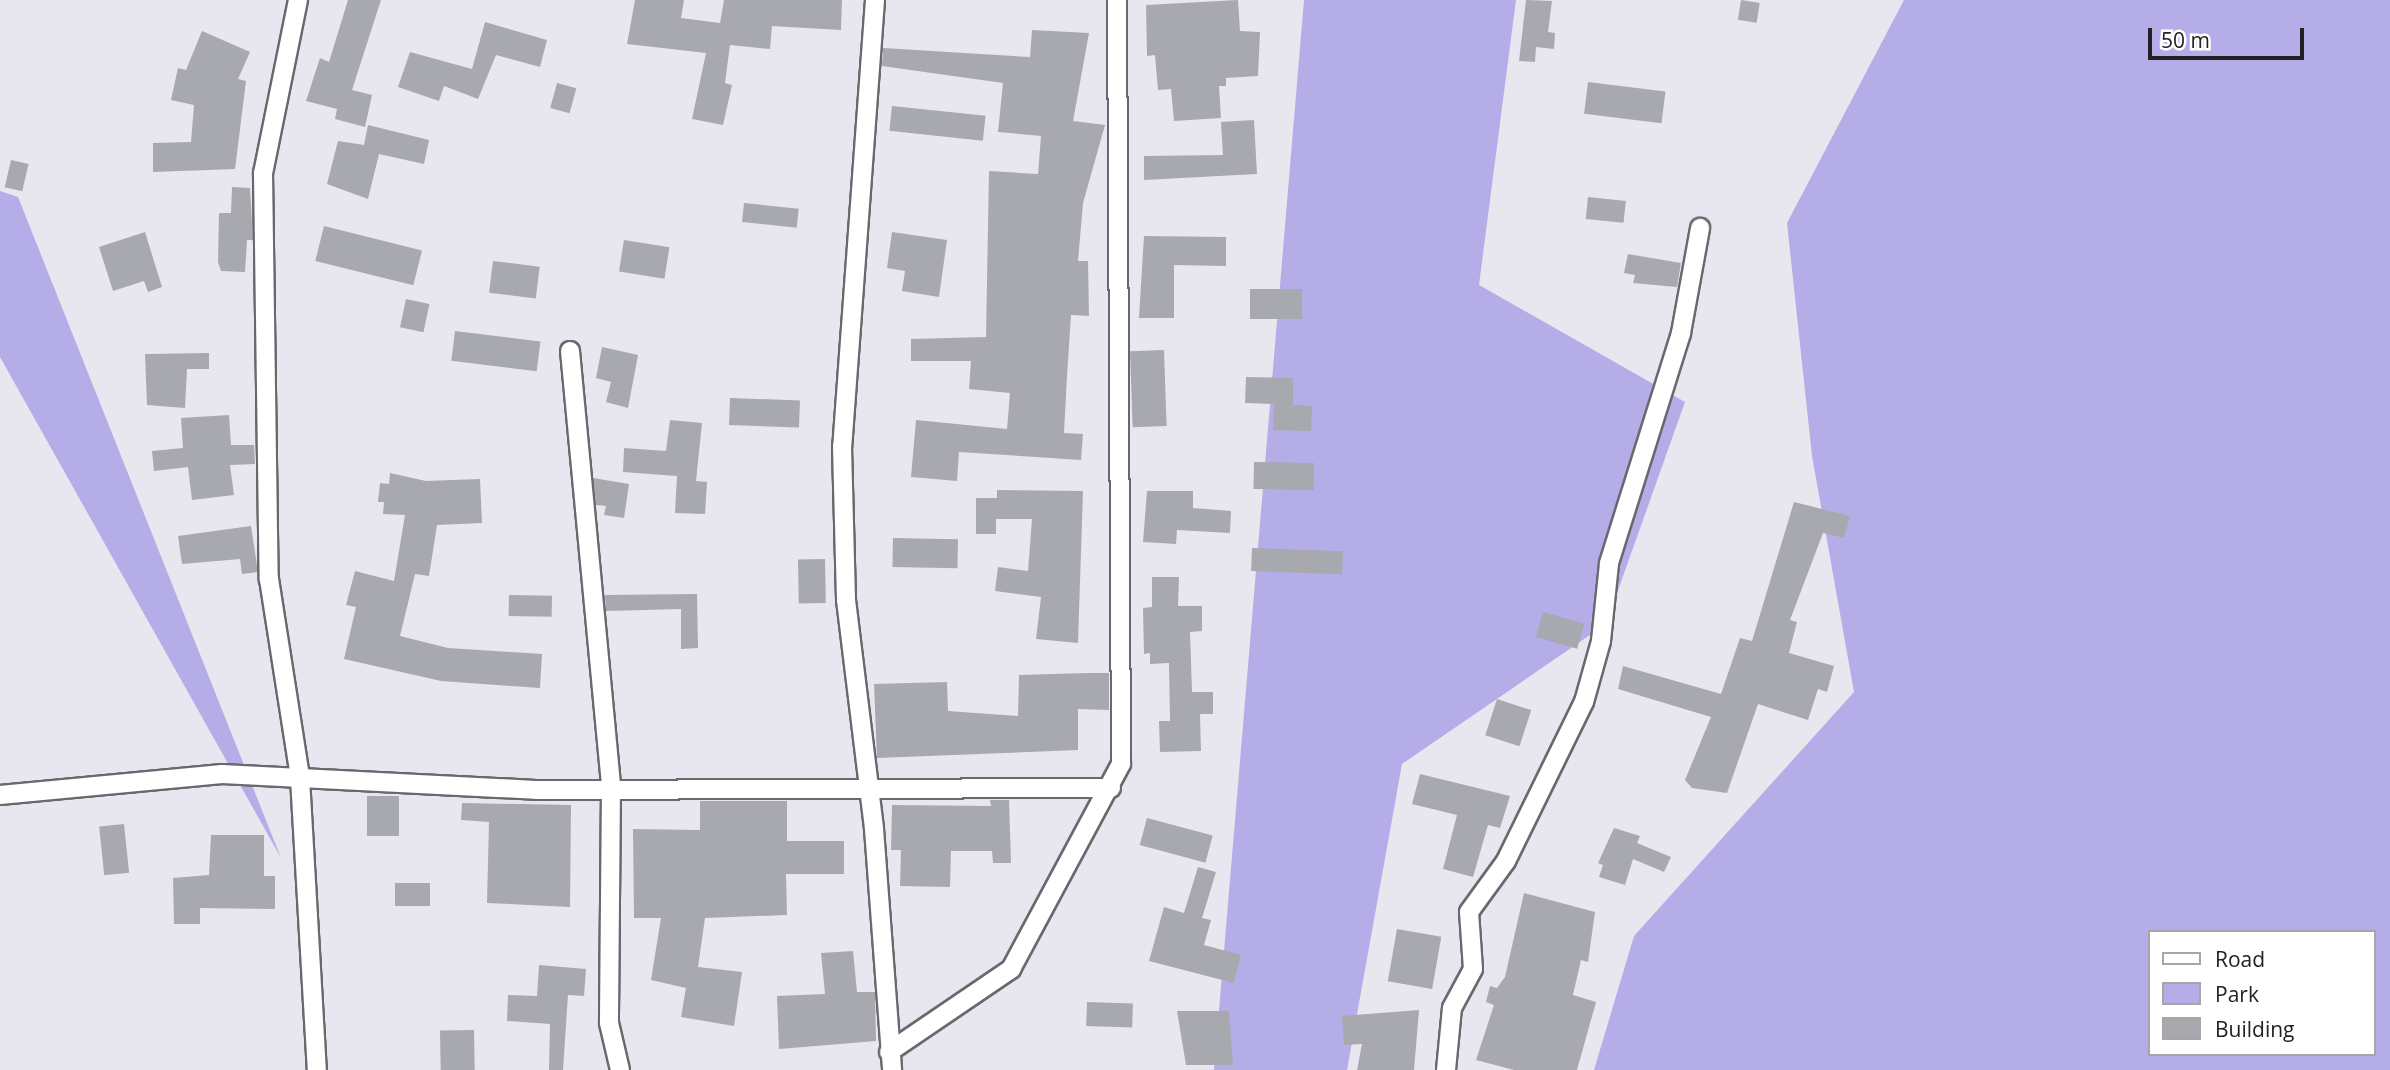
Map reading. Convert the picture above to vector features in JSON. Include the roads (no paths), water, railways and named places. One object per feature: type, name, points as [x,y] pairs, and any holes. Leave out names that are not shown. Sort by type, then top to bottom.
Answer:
[{"type":"street","points":[[298,0],[262,173],[269,579],[300,778],[317,1070]]},
{"type":"street","points":[[875,0],[842,447],[846,600],[869,788],[890,1061]]},
{"type":"street","points":[[890,1061],[1011,969],[1111,788],[1122,756],[1117,0]]},
{"type":"street","points":[[1446,1070],[1452,1008],[1474,969],[1469,912],[1506,861],[1584,702],[1601,640],[1609,563],[1681,333],[1700,228]]},
{"type":"street","points":[[570,351],[611,788],[609,1023],[620,1070]]},
{"type":"street","points":[[0,795],[222,774],[611,788],[1111,788]]}]
